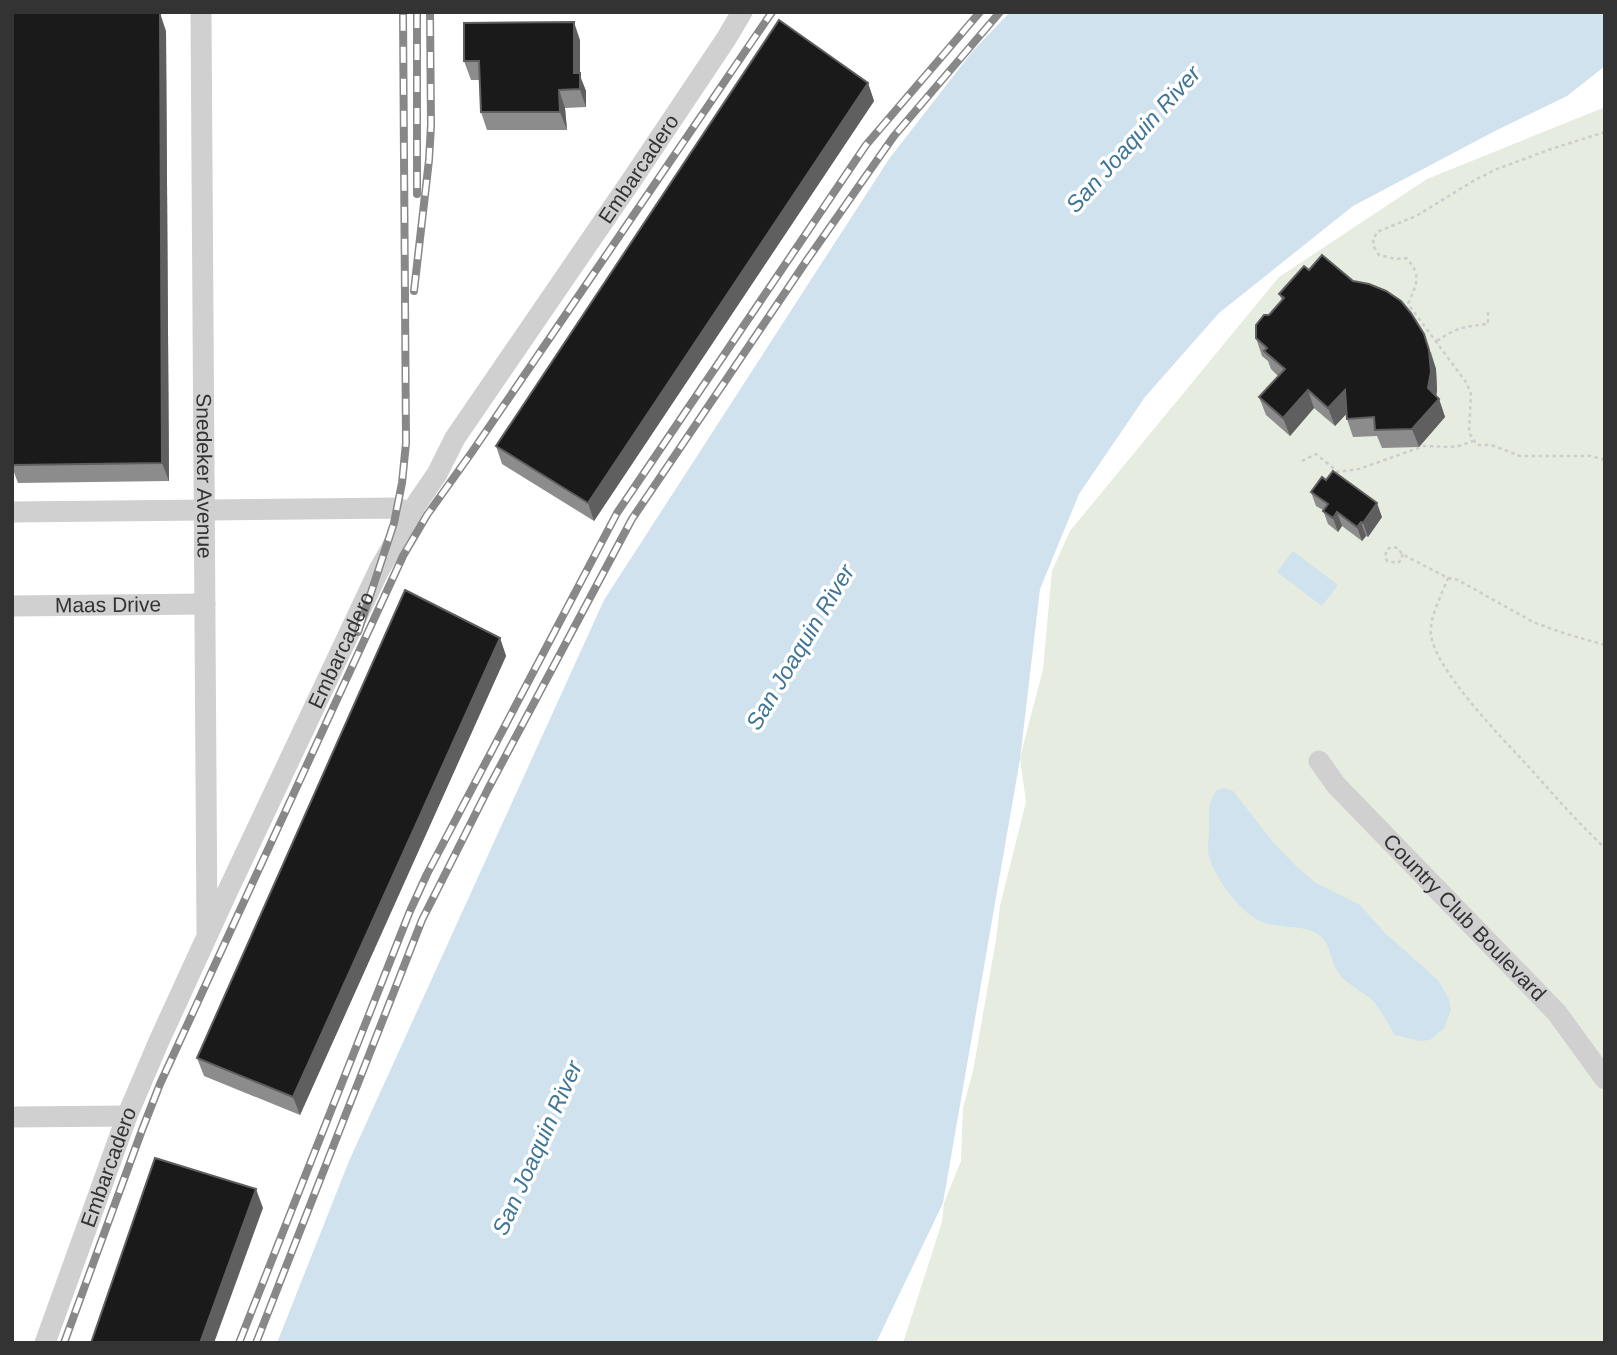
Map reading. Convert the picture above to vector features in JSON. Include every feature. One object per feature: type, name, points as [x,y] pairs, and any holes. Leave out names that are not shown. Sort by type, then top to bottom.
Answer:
[{"type":"street","name":"Snedeker Avenue","points":[[201,12],[207,939]]},
{"type":"street","name":"Embarcadero","points":[[46,1343],[127,1116],[159,1041],[379,570],[437,474],[455,438],[631,181],[742,12]]},
{"type":"street","points":[[12,512],[397,508],[411,513]]},
{"type":"street","name":"Maas Drive","points":[[12,606],[205,604]]},
{"type":"street","name":"Country Club Boulevard","points":[[1319,761],[1336,785],[1557,1013],[1605,1079]]},
{"type":"street","points":[[12,1117],[127,1116]]},
{"type":"path","points":[[1605,132],[1497,169],[1416,216],[1377,232],[1373,240],[1378,255],[1406,258],[1417,274],[1408,304],[1466,382],[1471,394],[1469,427],[1476,445],[1491,445],[1520,456],[1591,456],[1605,460]]},
{"type":"path","points":[[1437,341],[1449,332],[1467,326],[1488,324],[1488,310]]},
{"type":"path","points":[[1301,461],[1316,454],[1338,472],[1349,471],[1424,446],[1459,446],[1473,440]]},
{"type":"path","points":[[1402,554],[1402,559],[1398,562],[1387,561],[1385,557],[1387,549],[1398,548],[1402,554],[1448,578],[1465,583],[1533,622],[1605,645]]},
{"type":"path","points":[[1448,578],[1430,625],[1432,642],[1437,653],[1455,682],[1486,720],[1568,812],[1605,848]]},
{"type":"shaded area","points":[[1605,107],[1605,1343],[903,1343],[942,1222],[944,1203],[961,1161],[963,1108],[973,1071],[1000,906],[1026,802],[1020,758],[1043,669],[1052,571],[1070,531],[1279,277],[1427,179]]},
{"type":"water","name":"San Joaquin River","points":[[1010,12],[1605,12],[1605,66],[1567,96],[1353,206],[1219,313],[1145,397],[1079,494],[1040,589],[1020,759],[943,1203],[876,1343],[277,1343],[349,1161],[604,600],[889,159],[972,52]]},
{"type":"water","points":[[1293,551],[1338,585],[1322,606],[1277,572]]},
{"type":"water","points":[[1225,788],[1233,791],[1273,842],[1297,867],[1316,883],[1360,905],[1385,933],[1439,981],[1449,999],[1451,1010],[1444,1028],[1430,1040],[1420,1041],[1395,1035],[1371,999],[1349,984],[1335,968],[1323,938],[1305,929],[1265,923],[1250,915],[1234,900],[1220,881],[1208,852],[1211,803],[1217,790]]},
{"type":"building","points":[[12,13],[160,13],[162,463],[12,465]]},
{"type":"building","points":[[779,20],[868,83],[588,503],[496,446]]},
{"type":"building","points":[[574,22],[574,73],[580,73],[580,89],[559,90],[560,112],[481,112],[479,61],[464,61],[464,23]]},
{"type":"building","points":[[1322,255],[1353,281],[1386,291],[1401,301],[1424,334],[1431,372],[1428,388],[1439,399],[1412,429],[1375,430],[1374,417],[1347,419],[1345,390],[1328,408],[1308,390],[1283,418],[1259,397],[1285,369],[1264,351],[1267,348],[1256,338],[1256,325],[1284,298],[1279,294],[1304,266],[1309,270]]},
{"type":"building","points":[[1333,471],[1377,503],[1357,527],[1337,512],[1333,518],[1323,511],[1328,504],[1311,492],[1322,477],[1326,480]]},
{"type":"building","points":[[405,590],[500,638],[293,1097],[197,1058]]},
{"type":"building","points":[[155,1158],[256,1189],[200,1343],[91,1343]]},
{"type":"railway","points":[[358,632],[394,523],[406,443],[403,12]]},
{"type":"railway","points":[[417,12],[417,194]]},
{"type":"railway","points":[[414,291],[429,160],[430,12]]},
{"type":"railway","points":[[64,1343],[160,1084],[403,556],[427,515],[772,12]]},
{"type":"railway","points":[[239,1343],[410,911],[617,513],[866,145],[980,12]]},
{"type":"railway","points":[[256,1343],[422,920],[488,789],[632,519],[894,136],[1000,12]]}]
